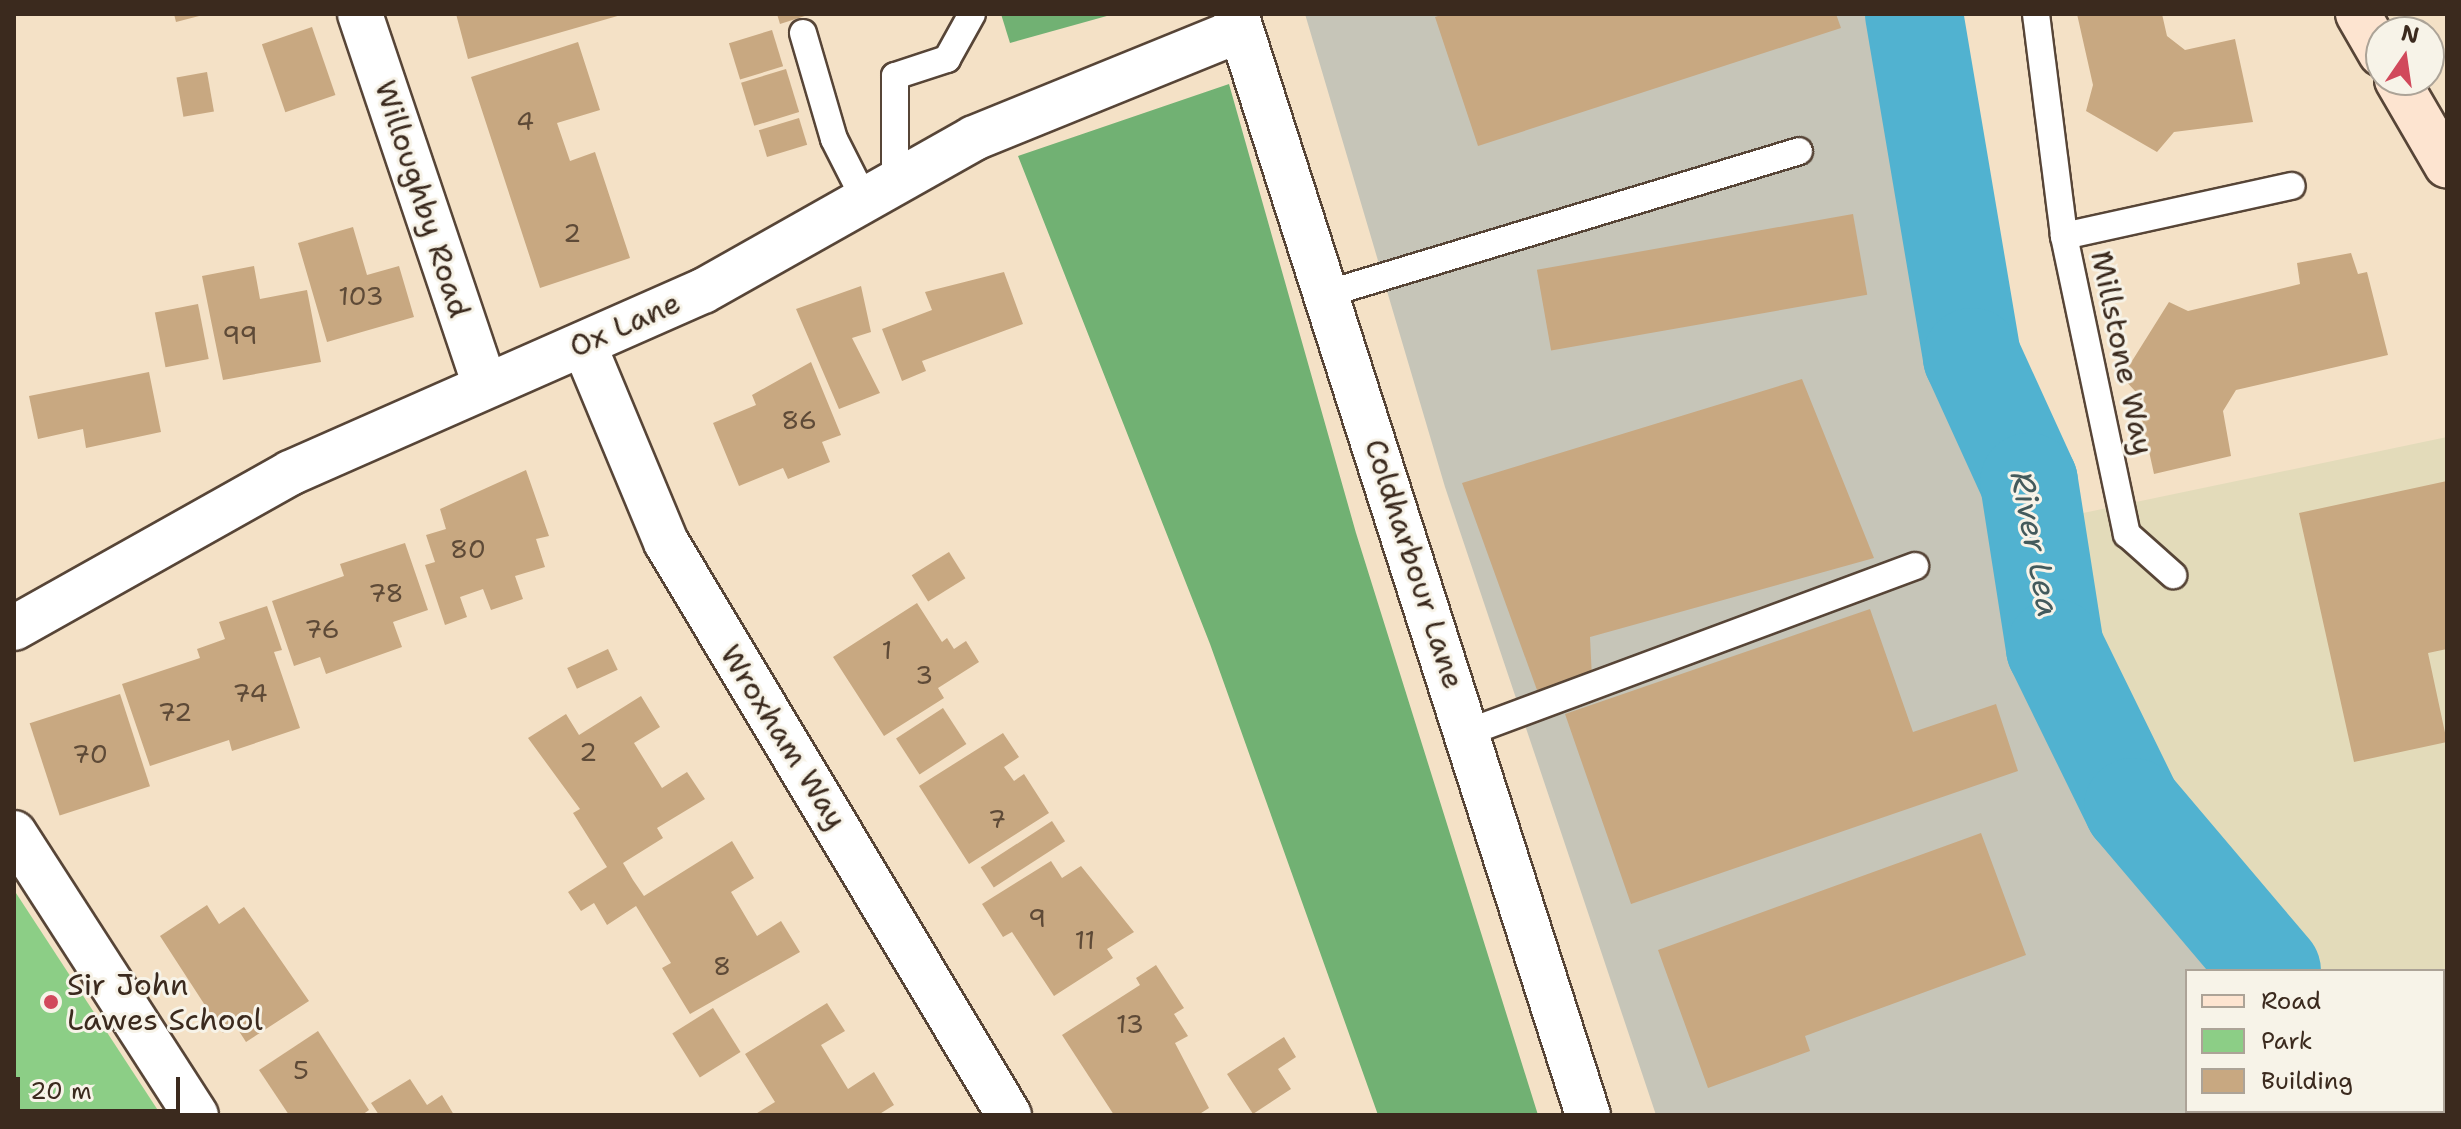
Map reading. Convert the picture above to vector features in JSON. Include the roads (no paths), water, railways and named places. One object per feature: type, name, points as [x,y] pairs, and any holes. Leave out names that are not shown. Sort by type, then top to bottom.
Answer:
[{"type":"main road","points":[[2406,96],[2447,166]]},
{"type":"street","name":"Willoughby Road","points":[[360,14],[484,383]]},
{"type":"street","name":"Ox Lane","points":[[14,628],[290,473],[484,383],[584,345],[703,291],[974,138],[1238,22]]},
{"type":"street","name":"Coldharbour Lane","points":[[1238,22],[1469,732],[1588,1115]]},
{"type":"street","name":"Wroxham Way","points":[[584,345],[666,542],[1009,1115]]},
{"type":"street","points":[[14,833],[196,1115]]},
{"type":"lane","points":[[880,192],[895,76],[947,59],[972,14]]},
{"type":"lane","name":"Millstone Way","points":[[2036,14],[2064,236],[2127,534],[2173,575]]},
{"type":"lane","points":[[803,33],[834,139],[880,192]]},
{"type":"lane","points":[[1326,294],[1799,151]]},
{"type":"lane","name":"Millstone Way","points":[[2064,236],[2292,186]]},
{"type":"lane","points":[[1469,732],[1915,566]]},
{"type":"waterway","name":"River Lea","points":[[1914,14],[1972,357],[2029,482],[2055,648],[2133,807],[2270,969]]},
{"type":"place","name":"Sir John Lawes School","points":[[51,1002]]}]
